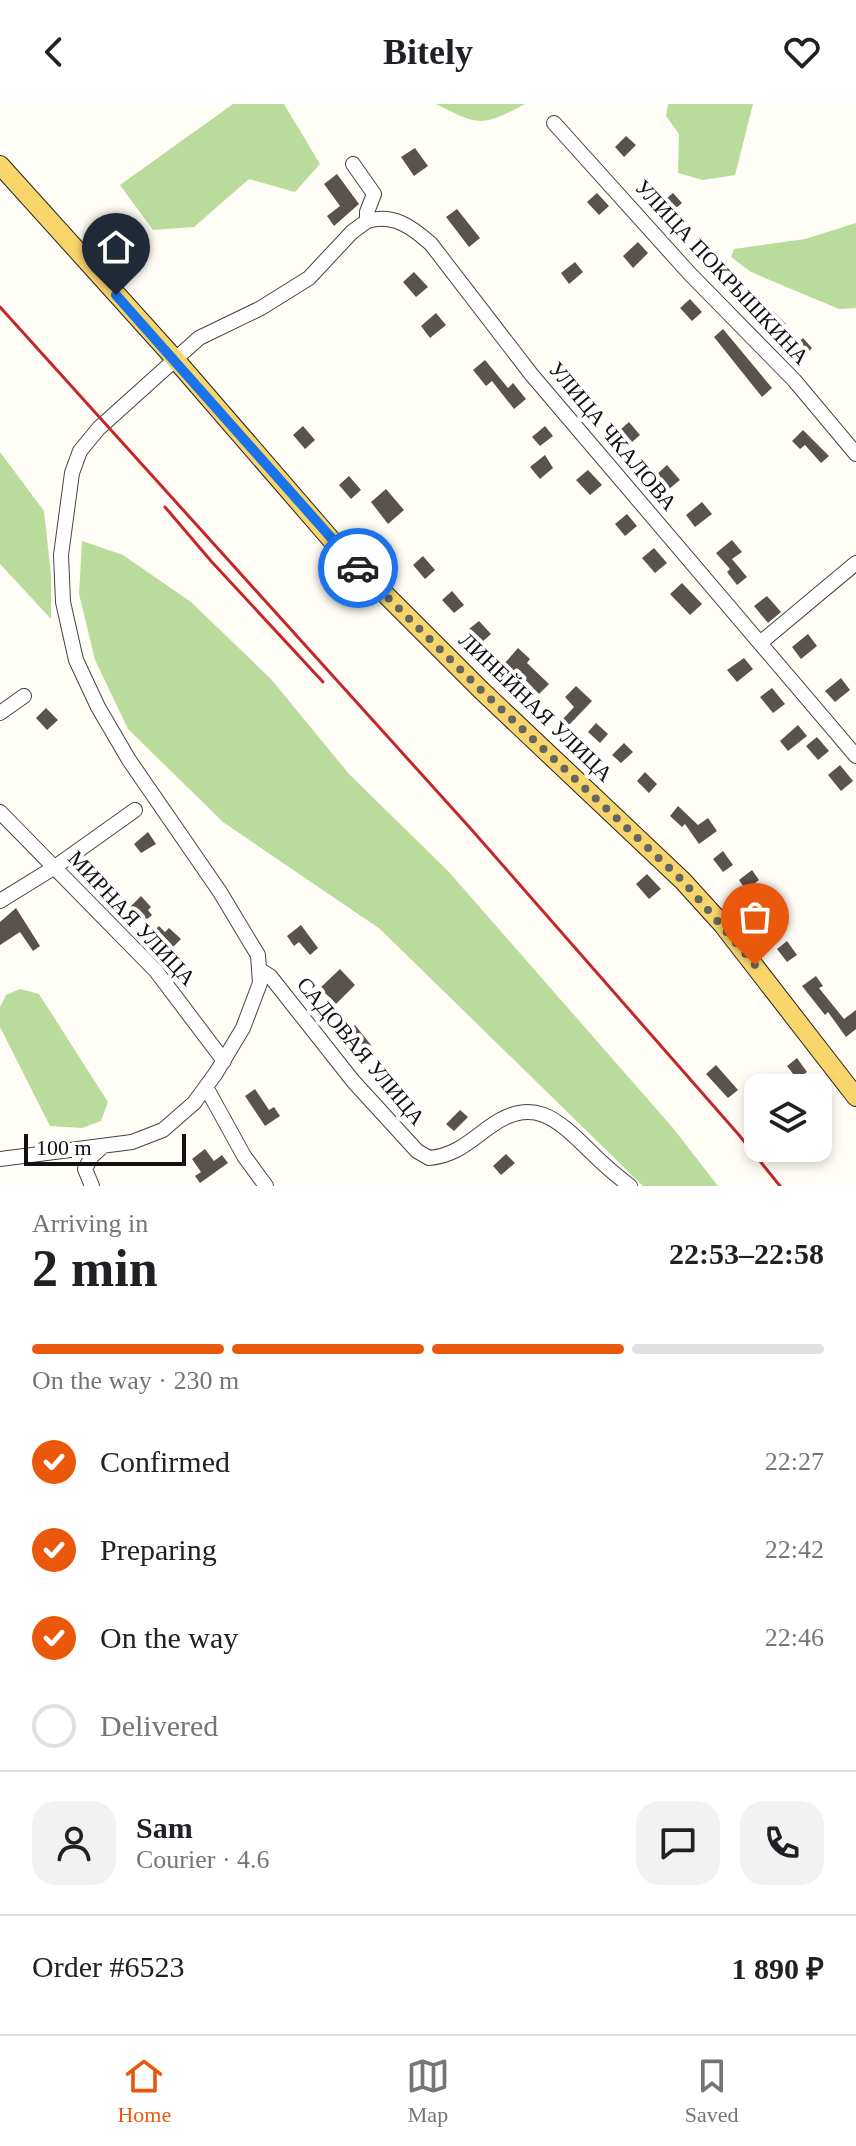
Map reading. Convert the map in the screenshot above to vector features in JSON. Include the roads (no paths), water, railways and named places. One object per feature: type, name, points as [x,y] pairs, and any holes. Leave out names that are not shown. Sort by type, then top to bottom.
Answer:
[{"type":"main road","name":"ЛИНЕЙНАЯ УЛИЦА","points":[[0,165],[175,359],[335,544],[481,690],[683,881],[730,934],[856,1097]]},
{"type":"street","name":"УЛИЦА ПОКРЫШКИНА","points":[[554,123],[690,274],[794,380],[856,454]]},
{"type":"street","points":[[0,1159],[132,1142],[163,1130],[194,1103],[206,1087],[243,1028],[258,994],[258,955],[129,760],[98,707],[76,660],[63,602],[61,555],[65,513],[72,473],[80,451],[93,433],[199,338],[261,308],[309,278],[352,232],[367,221],[374,194],[353,164]]},
{"type":"street","name":"УЛИЦА ЧКАЛОВА","points":[[367,221],[392,219],[413,228],[431,244],[541,386],[856,756]]},
{"type":"street","points":[[760,643],[856,563]]},
{"type":"street","points":[[0,713],[24,696]]},
{"type":"street","points":[[0,901],[55,867],[135,810]]},
{"type":"street","name":"МИРНАЯ УЛИЦА","points":[[0,812],[156,971],[224,1061]]},
{"type":"street","name":"САДОВАЯ УЛИЦА","points":[[260,970],[270,976],[353,1081],[417,1151],[429,1158],[455,1153],[508,1115],[530,1111],[558,1121],[630,1186]]},
{"type":"street","points":[[206,1087],[244,1156],[266,1186]]},
{"type":"street","points":[[92,1186],[85,1169],[92,1156],[103,1146]]},
{"type":"railway","points":[[0,307],[471,829],[780,1186]]},
{"type":"railway","points":[[165,507],[323,682]]}]
